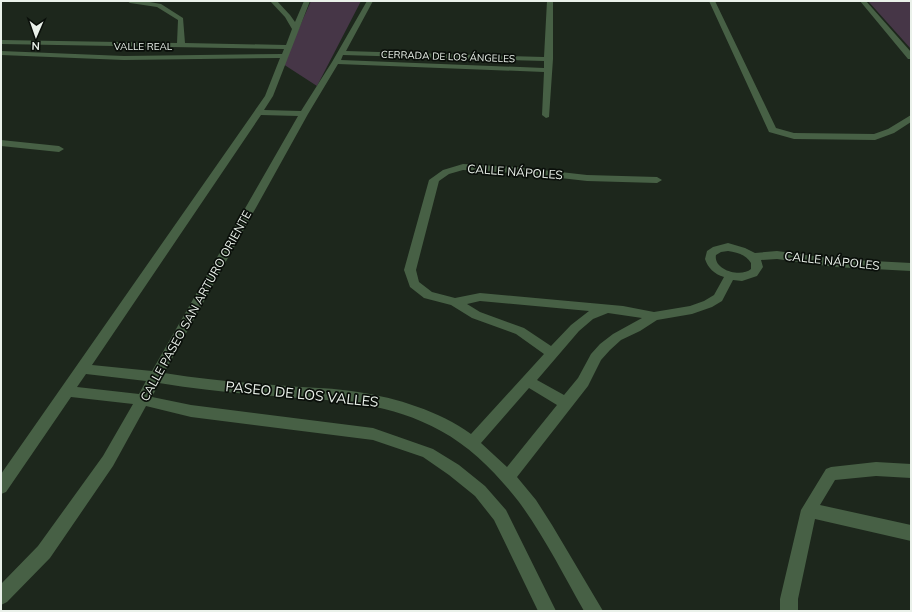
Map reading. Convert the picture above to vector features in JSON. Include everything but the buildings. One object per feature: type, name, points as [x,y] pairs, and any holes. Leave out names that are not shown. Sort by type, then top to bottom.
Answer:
[{"type":"street","points":[[130,1],[159,5],[181,19],[181,45]]},
{"type":"street","points":[[273,1],[288,16],[296,29]]},
{"type":"street","points":[[1,487],[269,96],[307,1]]},
{"type":"street","name":"CALLE PASEO SAN ARTURO ORIENTE","points":[[1,596],[44,552],[108,461],[304,114],[370,1]]},
{"type":"street","points":[[546,115],[550,1]]},
{"type":"street","points":[[712,1],[772,130],[794,136],[875,137],[891,131],[911,118]]},
{"type":"street","points":[[863,1],[911,57]]},
{"type":"street","points":[[1,42],[181,45],[287,51]]},
{"type":"street","name":"VALLE REAL","points":[[1,53],[132,58],[287,51]]},
{"type":"street","points":[[436,66],[438,56]]},
{"type":"street","name":"CERRADA DE LOS ÁNGELES","points":[[338,58],[438,56],[549,59]]},
{"type":"street","name":"CERRADA DE LOS ÁNGELES","points":[[338,58],[436,66],[548,70]]},
{"type":"street","points":[[258,112],[304,114]]},
{"type":"street","points":[[1,144],[59,148]]},
{"type":"street","name":"CALLE NÁPOLES","points":[[552,354],[539,343],[520,332],[476,315],[456,302],[428,295],[414,284],[410,270],[434,180],[446,172],[463,167],[587,178],[657,180]]},
{"type":"street","points":[[719,248],[737,248],[746,252],[752,257],[757,262],[758,268],[748,277],[730,276],[714,267],[710,261],[710,256],[713,251],[719,248]]},
{"type":"street","name":"CALLE NÁPOLES","points":[[752,257],[778,255],[835,263],[911,267]]},
{"type":"street","name":"CALLE NÁPOLES","points":[[456,302],[480,297],[608,308],[654,316],[692,310],[708,304],[718,298],[730,276]]},
{"type":"street","points":[[471,444],[552,354],[589,316],[608,308]]},
{"type":"street","points":[[507,478],[583,382],[596,357],[605,347],[617,337],[636,328],[654,316]]},
{"type":"street","name":"PASEO DE LOS VALLES","points":[[83,369],[202,384],[357,397],[382,402],[411,411],[436,422],[459,434],[471,444],[507,478],[530,504],[594,611]]},
{"type":"street","points":[[528,381],[566,403]]},
{"type":"street","points":[[68,391],[142,400],[190,411],[373,434],[428,453],[454,470],[480,491],[500,515],[547,611]]},
{"type":"street","points":[[788,611],[789,599],[809,510],[831,474],[876,469],[911,471]]},
{"type":"street","points":[[809,510],[911,533]]},
{"type":"shaded area","points":[[311,1],[361,1],[317,86],[283,64]]},
{"type":"shaded area","points":[[868,1],[911,1],[911,49]]}]
